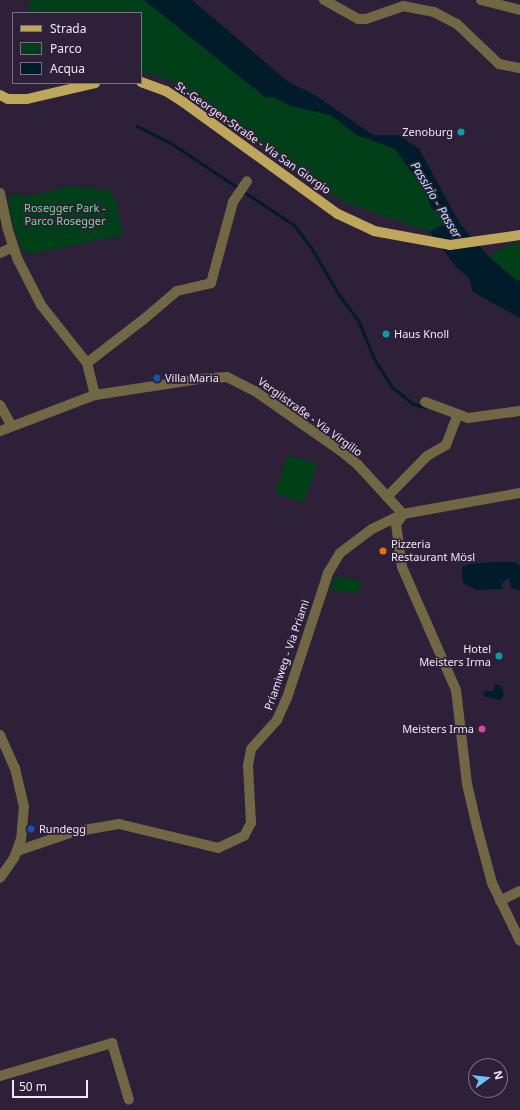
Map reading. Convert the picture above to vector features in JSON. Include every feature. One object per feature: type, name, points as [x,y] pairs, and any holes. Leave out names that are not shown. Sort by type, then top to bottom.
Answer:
[{"type":"main road","name":"St.-Georgen-Straße - Via San Giorgio","points":[[142,82],[166,91],[347,219],[374,231],[450,245],[520,235]]},
{"type":"main road","points":[[0,95],[8,99],[27,99],[91,84]]},
{"type":"street","points":[[324,0],[350,16],[366,19],[403,6],[434,12],[457,24],[499,64],[520,68]]},
{"type":"street","points":[[480,0],[520,10]]},
{"type":"street","points":[[87,362],[144,319],[177,291],[211,283],[233,202],[246,181]]},
{"type":"street","points":[[0,193],[13,247],[42,305],[87,362],[95,395]]},
{"type":"street","points":[[0,253],[13,247]]},
{"type":"street","name":"Vergilstraße - Via Virgilio","points":[[0,431],[11,425],[95,395],[199,379],[227,377],[255,391],[341,451],[358,465],[403,514]]},
{"type":"street","points":[[425,402],[468,418],[520,411]]},
{"type":"street","points":[[0,405],[11,425]]},
{"type":"street","points":[[387,497],[403,483],[427,456],[446,445],[458,414]]},
{"type":"street","points":[[520,493],[403,514],[396,524],[402,567],[456,690],[467,784],[492,883],[520,940]]},
{"type":"street","name":"Priamiweg - Via Priami","points":[[17,851],[73,832],[119,824],[218,848],[244,836],[251,823],[248,765],[252,749],[277,720],[287,698],[328,573],[340,553],[349,544],[372,529],[403,514]]},
{"type":"street","points":[[0,735],[15,768],[24,806],[23,830],[17,851],[0,878]]},
{"type":"street","points":[[500,900],[520,891]]},
{"type":"street","points":[[0,1076],[112,1042],[129,1100]]},
{"type":"green space","points":[[29,0],[144,0],[265,97],[275,97],[291,106],[330,115],[357,135],[395,148],[426,192],[432,209],[442,212],[447,226],[439,226],[430,232],[346,203],[286,165],[182,86],[150,73],[142,73],[142,12],[29,12]]},
{"type":"green space","name":"Rosegger Park - Parco Rosegger","points":[[70,186],[109,190],[116,200],[123,235],[31,254],[22,250],[12,222],[8,197],[19,193],[22,197],[39,194]]},
{"type":"green space","points":[[520,243],[520,281],[516,280],[488,256],[509,245]]},
{"type":"green space","points":[[288,455],[317,464],[304,503],[275,493]]},
{"type":"green space","points":[[335,576],[361,581],[359,593],[330,590]]},
{"type":"water","name":"Passirio - Passer","points":[[144,0],[192,0],[287,81],[315,95],[373,135],[399,135],[419,149],[460,224],[488,256],[516,280],[520,281],[520,318],[473,292],[469,278],[456,267],[430,232],[439,226],[447,226],[442,212],[432,209],[426,192],[395,149],[357,135],[330,115],[291,106],[275,98],[265,97]]},
{"type":"water","points":[[516,562],[520,566],[520,590],[511,588],[509,578],[502,583],[502,589],[477,590],[463,583],[462,567],[470,564]]},
{"type":"water","points":[[495,684],[501,686],[503,691],[504,695],[500,700],[486,697],[483,694],[485,691],[493,691]]},
{"type":"waterway","points":[[137,126],[169,142],[294,225],[310,246],[339,295],[359,322],[373,357],[392,387],[413,404],[426,407]]},
{"type":"place","name":"Zenoburg","points":[[461,132]]},
{"type":"place","name":"Haus Knoll","points":[[386,334]]},
{"type":"place","name":"Villa Maria","points":[[157,378]]},
{"type":"place","name":"Pizzeria Restaurant Mösl","points":[[383,551]]},
{"type":"place","name":"Hotel Meisters Irma","points":[[499,656]]},
{"type":"place","name":"Meisters Irma","points":[[482,729]]},
{"type":"place","name":"Rundegg","points":[[31,829]]}]
